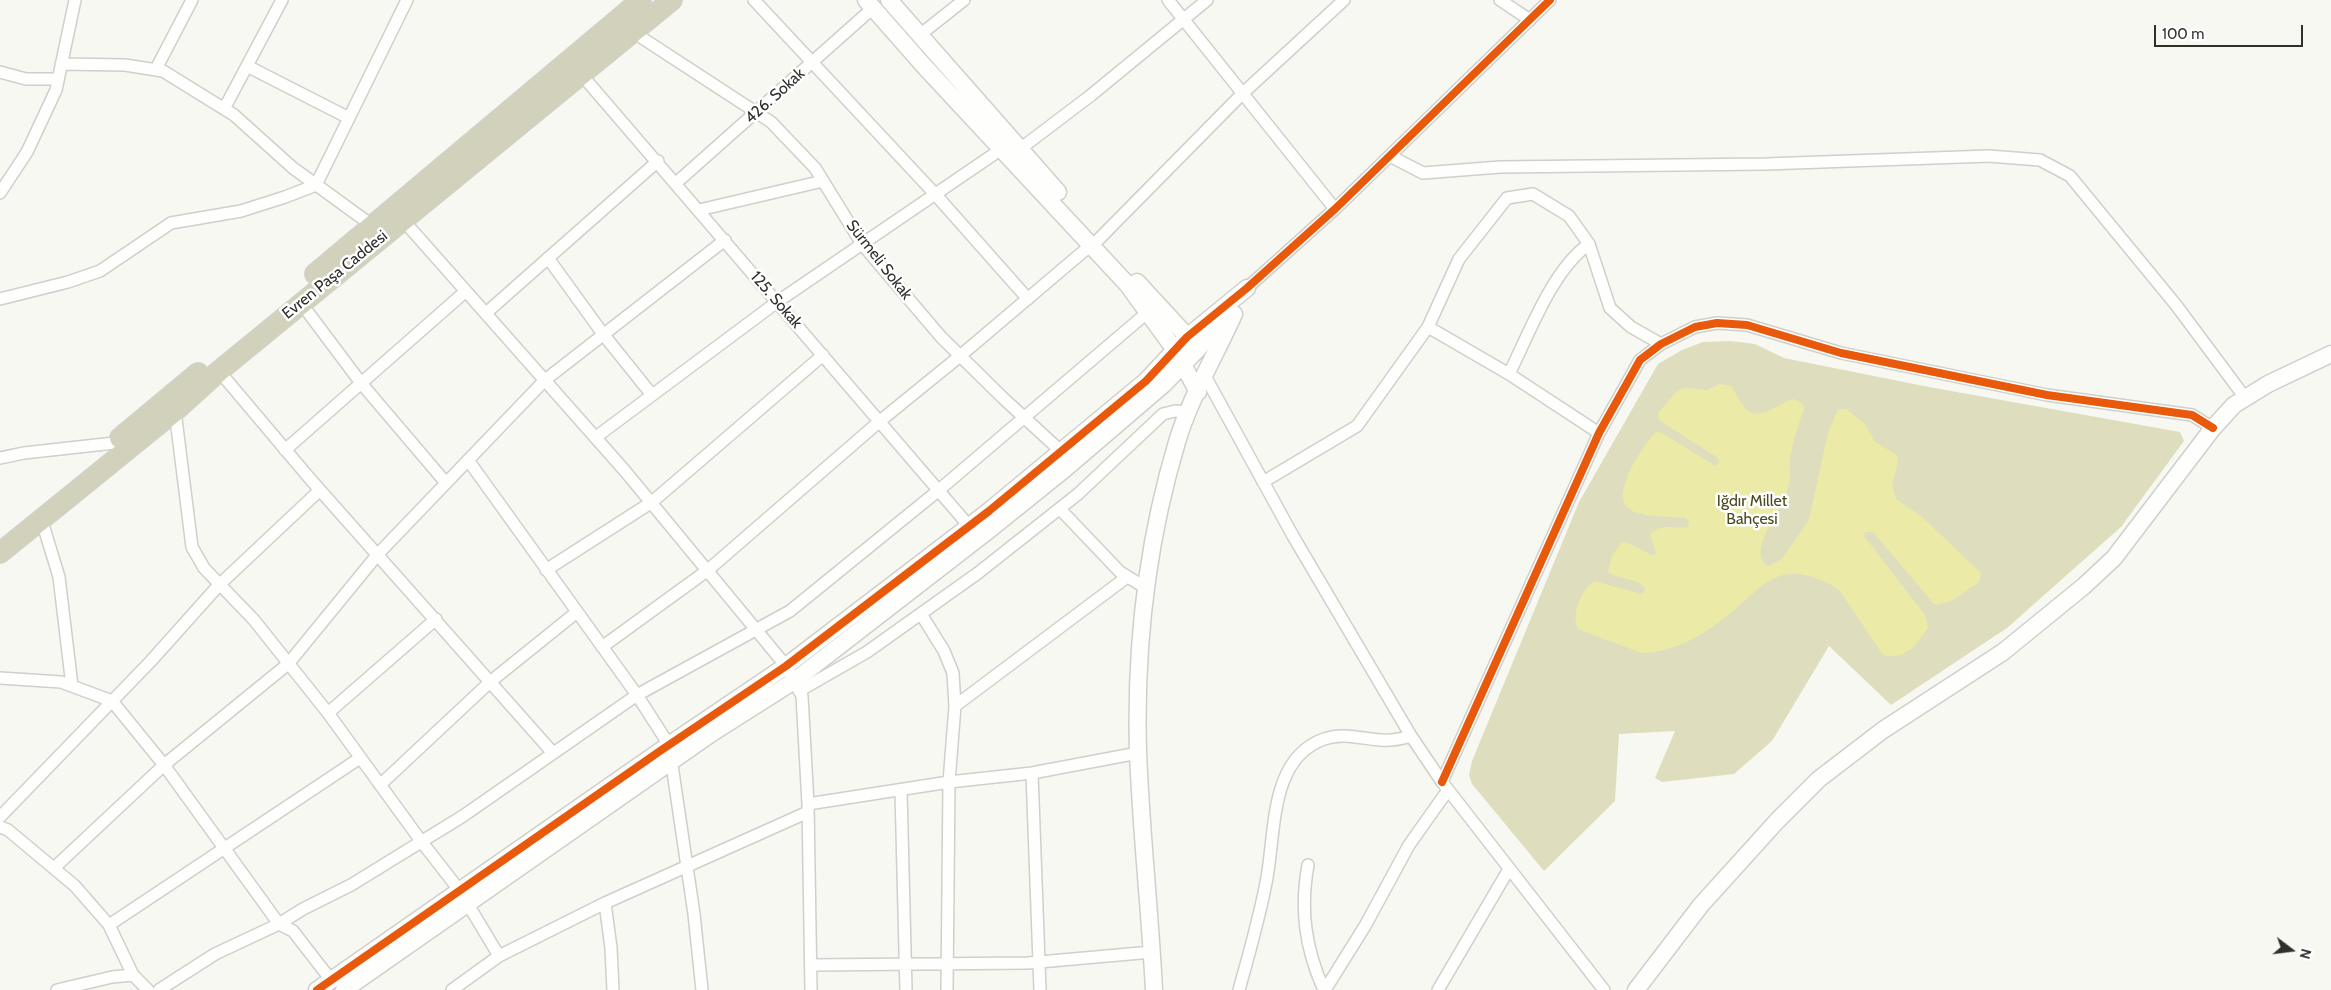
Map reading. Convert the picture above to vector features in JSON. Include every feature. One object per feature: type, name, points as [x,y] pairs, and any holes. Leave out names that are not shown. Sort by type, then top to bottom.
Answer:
[{"type":"highway","name":"Evren Paşa Caddesi","points":[[0,536],[114,443],[641,0]]},
{"type":"highway","name":"Evren Paşa Caddesi","points":[[0,553],[175,411],[219,370],[672,0]]},
{"type":"street","points":[[0,193],[26,152],[56,90],[73,0]]},
{"type":"street","points":[[156,69],[192,0]]},
{"type":"street","points":[[224,109],[282,0]]},
{"type":"street","points":[[0,299],[100,272],[171,223],[241,211],[285,197],[316,184],[407,0]]},
{"type":"street","points":[[754,0],[935,194],[1028,299]]},
{"type":"street","points":[[890,0],[1020,149],[1095,242],[1175,350],[1198,392]]},
{"type":"street","points":[[921,34],[964,0]]},
{"type":"street","points":[[1168,0],[1335,209]]},
{"type":"street","points":[[596,437],[777,302],[935,194],[1003,148],[1020,149],[1090,96],[1206,0]]},
{"type":"street","points":[[602,647],[708,570],[880,421],[1095,242],[1242,94],[1344,0]]},
{"type":"street","points":[[1500,0],[1530,20]]},
{"type":"street","points":[[797,686],[990,530],[1146,381],[1187,337],[1247,288],[1335,209],[1550,0]]},
{"type":"street","points":[[869,4],[924,66],[1198,349],[1263,482],[1292,536],[1411,736],[1445,786],[1604,990]]},
{"type":"street","name":"426. Sokak","points":[[676,183],[812,64],[869,4]]},
{"type":"street","name":"Sürmeli Sokak","points":[[633,32],[771,122],[815,168],[862,244],[941,337],[1067,457]]},
{"type":"street","points":[[62,64],[125,65],[164,71],[224,109],[316,184],[373,226]]},
{"type":"street","points":[[247,66],[349,118]]},
{"type":"street","points":[[0,72],[26,79],[58,79]]},
{"type":"street","name":"125. Sokak","points":[[581,74],[658,161],[969,526]]},
{"type":"street","points":[[1390,156],[1423,173],[1500,167],[1766,164],[1989,156],[2040,160],[2070,176],[2176,305],[2246,399]]},
{"type":"street","points":[[486,313],[658,161]]},
{"type":"street","points":[[699,210],[823,181]]},
{"type":"street","points":[[1263,482],[1356,426],[1428,327],[1459,258],[1507,198],[1533,194],[1569,216],[1589,244],[1610,308],[1631,327],[1661,344]]},
{"type":"street","points":[[403,220],[652,502],[786,666],[797,686],[802,696],[808,808],[811,990]]},
{"type":"street","points":[[54,868],[164,765],[288,664],[378,554],[545,380],[725,240]]},
{"type":"street","points":[[1508,374],[1556,280],[1576,254],[1589,244]]},
{"type":"street","points":[[548,258],[603,334],[652,395]]},
{"type":"street","points":[[317,990],[337,985],[671,753],[969,526],[1067,457],[1164,384],[1198,349],[1247,288]]},
{"type":"street","points":[[1154,990],[1138,753],[1141,621],[1156,522],[1178,440],[1188,412],[1247,288]]},
{"type":"street","points":[[285,450],[466,291]]},
{"type":"street","points":[[301,303],[361,383],[446,483]]},
{"type":"street","points":[[159,990],[215,954],[279,924],[351,884],[463,816],[637,695],[790,611],[938,490],[1148,312]]},
{"type":"street","points":[[1324,990],[1365,926],[1408,845],[1445,786],[1599,433],[1640,360],[1661,344],[1695,328],[1717,323],[1747,326],[1841,353],[2046,395],[2192,415],[2214,428]]},
{"type":"street","points":[[1428,327],[1508,374],[1599,433]]},
{"type":"street","points":[[1636,990],[1701,905],[1777,821],[1819,779],[1883,730],[2003,652],[2084,586],[2114,558],[2214,428],[2234,405],[2268,384],[2331,354]]},
{"type":"street","points":[[546,570],[652,502],[823,355]]},
{"type":"street","points":[[219,370],[285,450],[553,753]]},
{"type":"street","points":[[175,411],[192,547],[204,568],[219,586],[254,620],[328,713],[464,898],[499,956]]},
{"type":"street","points":[[671,753],[797,686],[867,652],[978,573],[1060,509],[1163,414],[1175,411],[1188,412]]},
{"type":"street","points":[[0,458],[24,453],[114,443]]},
{"type":"street","points":[[468,460],[637,695],[671,753],[702,990]]},
{"type":"street","points":[[0,817],[219,586],[320,490]]},
{"type":"street","points":[[1060,509],[1127,577],[1146,588]]},
{"type":"street","points":[[41,518],[59,576],[72,686]]},
{"type":"street","points":[[955,706],[1127,577]]},
{"type":"street","points":[[380,785],[490,682],[577,612]]},
{"type":"street","points":[[921,614],[944,651],[954,673],[955,706],[949,782],[947,990]]},
{"type":"street","points":[[328,713],[436,619]]},
{"type":"street","points":[[0,678],[61,682],[112,701],[164,765],[279,924],[293,931],[337,985]]},
{"type":"street","points":[[1239,990],[1267,880],[1277,804],[1283,784],[1294,763],[1308,747],[1334,736],[1352,736],[1381,740],[1411,736]]},
{"type":"street","points":[[458,988],[499,956],[604,903],[808,808],[949,782],[1032,773],[1138,753]]},
{"type":"street","points":[[109,925],[360,758]]},
{"type":"street","points":[[1032,773],[1040,990]]},
{"type":"street","points":[[901,791],[906,990]]},
{"type":"street","points":[[0,827],[8,830],[75,886],[109,925],[134,976],[148,990]]},
{"type":"street","points":[[1308,865],[1303,893],[1306,936],[1324,990]]},
{"type":"street","points":[[1440,989],[1509,869]]},
{"type":"street","points":[[604,903],[611,948],[613,990]]},
{"type":"street","points":[[812,965],[1039,962],[1152,952]]},
{"type":"street","points":[[57,990],[112,977],[134,976]]},
{"type":"green space","name":"Iğdır Millet Bahçesi","points":[[1731,341],[1755,344],[1784,358],[1929,387],[2180,432],[2184,441],[2121,527],[2007,628],[1891,705],[1829,646],[1772,741],[1734,774],[1662,782],[1655,778],[1675,731],[1619,734],[1615,801],[1544,871],[1472,784],[1469,775],[1472,761],[1579,502],[1658,364],[1682,350],[1703,342]]},
{"type":"shaded area","points":[[1720,384],[1731,386],[1744,407],[1756,414],[1769,411],[1794,399],[1803,404],[1804,409],[1791,454],[1789,484],[1763,540],[1762,560],[1769,566],[1782,559],[1809,520],[1828,433],[1838,409],[1846,409],[1865,424],[1875,442],[1897,455],[1898,463],[1892,484],[1896,499],[1922,517],[1981,573],[1978,583],[1963,594],[1946,603],[1934,604],[1873,532],[1865,532],[1864,536],[1925,615],[1928,627],[1910,650],[1898,656],[1883,655],[1840,591],[1813,577],[1799,574],[1786,574],[1766,583],[1709,629],[1688,641],[1665,650],[1642,653],[1578,629],[1576,617],[1578,603],[1589,585],[1594,581],[1641,594],[1645,591],[1641,584],[1608,572],[1612,556],[1621,543],[1626,542],[1654,556],[1656,552],[1650,534],[1664,527],[1688,527],[1689,521],[1685,518],[1639,514],[1628,508],[1624,501],[1626,480],[1637,457],[1656,432],[1662,433],[1715,466],[1719,462],[1718,458],[1659,420],[1658,413],[1676,392],[1681,389],[1707,390]]},
{"type":"cycle path","points":[[317,990],[660,751],[786,666],[989,511],[1146,381],[1187,337],[1247,288],[1335,209],[1550,0]]},
{"type":"cycle path","points":[[1442,782],[1599,433],[1640,360],[1661,344],[1695,327],[1717,323],[1747,325],[1841,353],[2047,395],[2192,415],[2213,428]]}]
